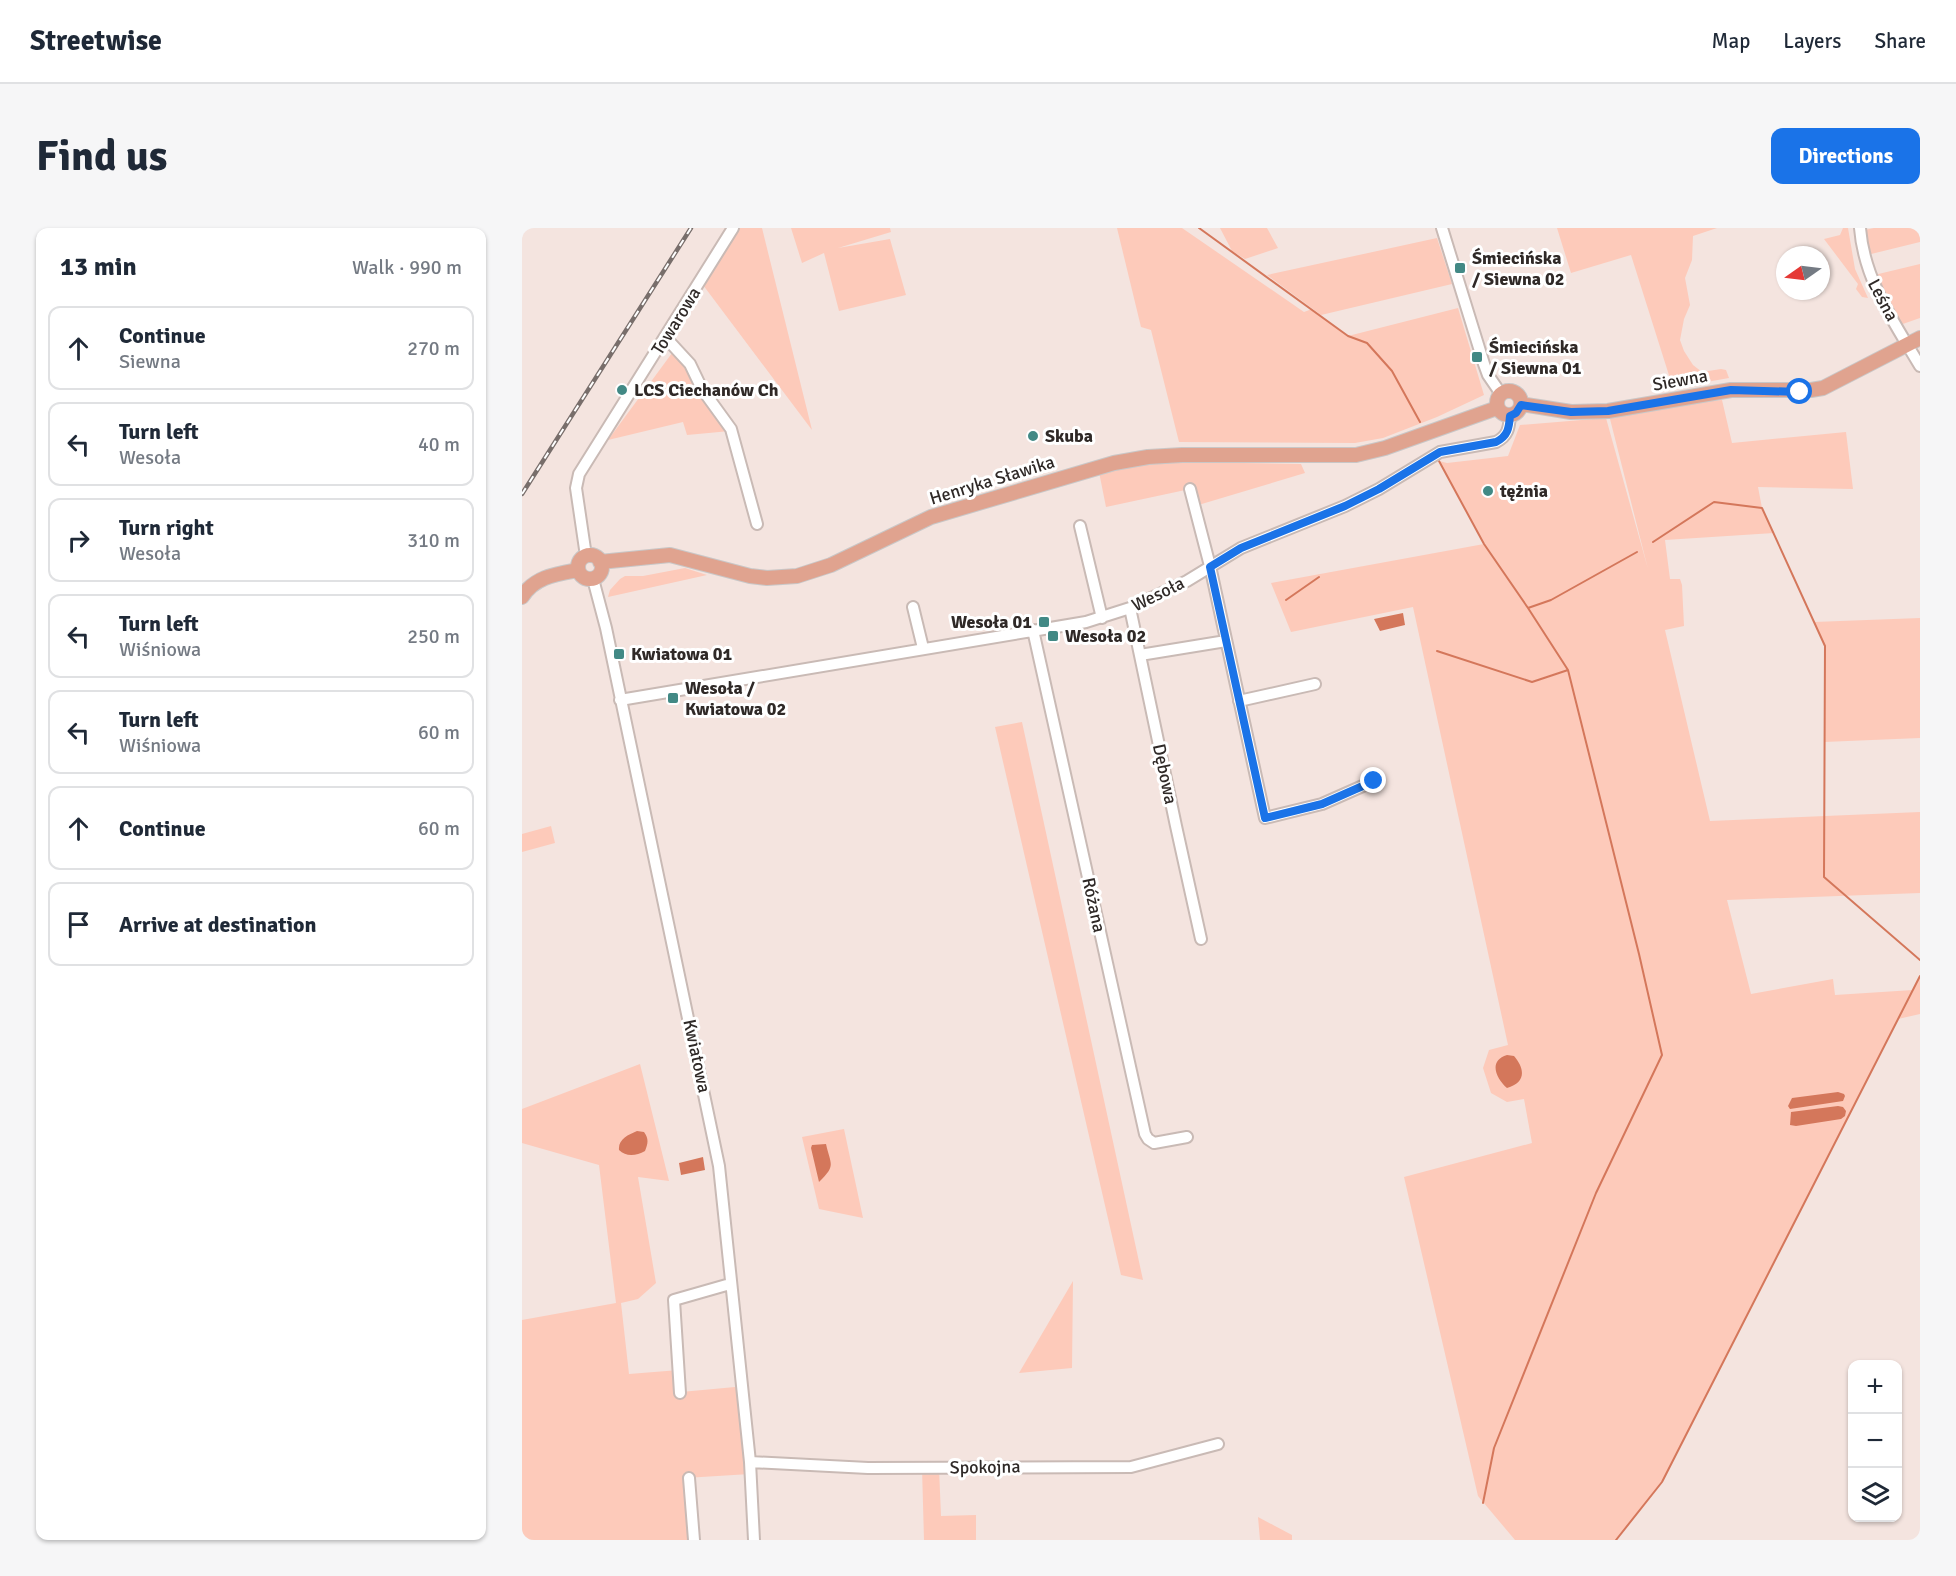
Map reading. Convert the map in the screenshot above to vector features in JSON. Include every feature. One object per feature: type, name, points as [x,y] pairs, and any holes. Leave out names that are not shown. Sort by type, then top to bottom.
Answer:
[{"type":"main road","name":"Siewna","points":[[1521,405],[1571,412],[1598,412],[1731,390],[1811,390],[1832,383],[1914,341]]},
{"type":"main road","points":[[1508,391],[1514,392],[1520,398],[1521,405],[1516,413],[1510,416],[1502,414],[1497,408],[1497,400],[1501,394],[1508,391]]},
{"type":"main road","name":"Henryka Sławika","points":[[598,570],[662,555],[750,576],[767,578],[796,576],[831,565],[931,516],[1114,463],[1182,455],[1356,455],[1386,448],[1497,408]]},
{"type":"main road","points":[[586,556],[592,556],[598,570],[584,578],[578,570],[579,563],[586,556]]},
{"type":"main road","points":[[522,597],[532,585],[543,578],[578,570]]},
{"type":"street","name":"Towarowa","points":[[586,556],[576,488],[579,474],[733,228]]},
{"type":"street","points":[[1442,228],[1484,364],[1488,375],[1501,394]]},
{"type":"street","name":"Leśna","points":[[1860,228],[1863,256],[1870,276],[1914,341],[1920,366]]},
{"type":"street","points":[[666,338],[690,364],[702,389],[731,429],[757,524]]},
{"type":"street","name":"Wesoła","points":[[620,700],[1102,618],[1130,608],[1187,581],[1241,548],[1345,506],[1379,489],[1440,452],[1503,439],[1509,428],[1510,416]]},
{"type":"street","points":[[1190,489],[1210,567],[1265,818],[1322,804],[1374,781]]},
{"type":"street","points":[[1080,526],[1102,618]]},
{"type":"street","name":"Kwiatowa","points":[[598,570],[620,700],[719,1166],[750,1462],[754,1540]]},
{"type":"street","points":[[913,607],[923,648]]},
{"type":"street","name":"Dębowa","points":[[1130,608],[1201,939]]},
{"type":"street","name":"Różana","points":[[1034,630],[1145,1134],[1154,1143],[1186,1137]]},
{"type":"street","points":[[1140,656],[1226,640]]},
{"type":"street","points":[[1239,702],[1316,684]]},
{"type":"street","points":[[680,1393],[674,1300],[730,1284]]},
{"type":"street","name":"Spokojna","points":[[750,1462],[868,1468],[1131,1467],[1218,1444]]},
{"type":"street","points":[[689,1478],[694,1540]]},
{"type":"shaded area","points":[[733,228],[762,228],[812,430],[700,281]]},
{"type":"shaded area","points":[[791,228],[890,228],[891,232],[838,248],[890,239],[906,295],[839,311],[824,253],[802,263]]},
{"type":"shaded area","points":[[1117,228],[1182,228],[1304,312],[1312,309],[1348,336],[1458,308],[1484,395],[1437,417],[1383,438],[1355,443],[1179,442],[1151,330],[1141,327]]},
{"type":"shaded area","points":[[1220,228],[1267,228],[1278,248],[1245,259],[1232,251]]},
{"type":"shaded area","points":[[1557,228],[1717,228],[1693,236],[1692,260],[1685,278],[1690,305],[1684,319],[1680,340],[1693,365],[1702,372],[1726,370],[1729,378],[1673,388],[1631,255],[1571,273]]},
{"type":"shaded area","points":[[1843,228],[1848,228],[1855,269],[1868,298],[1862,297],[1856,289],[1858,284],[1824,239],[1840,235]]},
{"type":"shaded area","points":[[1874,228],[1920,228],[1920,242],[1863,256],[1860,231]]},
{"type":"shaded area","points":[[1437,238],[1452,284],[1321,315],[1267,275]]},
{"type":"shaded area","points":[[1920,264],[1920,318],[1897,326],[1870,276]]},
{"type":"shaded area","points":[[675,349],[730,431],[687,435],[683,422],[608,440]]},
{"type":"shaded area","points":[[1722,400],[1732,443],[1846,432],[1853,489],[1758,487],[1762,508],[1774,533],[1665,540],[1670,579],[1680,579],[1682,585],[1684,626],[1665,630],[1710,821],[1920,812],[1920,893],[1727,900],[1751,994],[1833,979],[1835,995],[1913,990],[1920,976],[1920,1014],[1898,1019],[1662,1482],[1616,1540],[1515,1540],[1478,1496],[1404,1177],[1532,1143],[1524,1099],[1507,1102],[1491,1093],[1483,1068],[1489,1050],[1508,1045],[1413,607],[1291,632],[1271,583],[1484,544],[1439,461],[1447,463],[1508,456],[1520,425],[1606,418],[1648,569],[1608,411]]},
{"type":"shaded area","points":[[1148,457],[1186,462],[1301,464],[1305,473],[1195,506],[1190,484],[1190,489],[1106,507],[1098,467]]},
{"type":"shaded area","points":[[685,568],[707,575],[608,597],[610,590],[625,576],[643,576]]},
{"type":"shaded area","points":[[1403,613],[1405,625],[1380,631],[1374,619]]},
{"type":"shaded area","points":[[1920,618],[1920,738],[1824,742],[1825,646],[1814,622]]},
{"type":"shaded area","points":[[1022,722],[1143,1280],[1121,1275],[995,727]]},
{"type":"shaded area","points":[[551,826],[555,843],[522,852],[522,834]]},
{"type":"shaded area","points":[[1507,1055],[1514,1056],[1518,1061],[1522,1075],[1517,1083],[1507,1088],[1497,1075],[1496,1065],[1497,1061]]},
{"type":"shaded area","points":[[640,1064],[669,1181],[638,1177],[656,1283],[638,1299],[621,1303],[629,1374],[679,1370],[681,1392],[735,1387],[742,1391],[750,1474],[685,1478],[689,1540],[522,1540],[522,1320],[616,1303],[599,1165],[522,1143],[522,1109]]},
{"type":"shaded area","points":[[1838,1092],[1844,1094],[1843,1101],[1790,1109],[1788,1106],[1792,1098]]},
{"type":"shaded area","points":[[1843,1107],[1846,1111],[1845,1116],[1841,1119],[1790,1125],[1791,1112]]},
{"type":"shaded area","points":[[844,1129],[863,1218],[819,1209],[802,1137]]},
{"type":"shaded area","points":[[637,1131],[644,1132],[647,1137],[645,1151],[631,1155],[619,1150],[622,1140]]},
{"type":"shaded area","points":[[826,1144],[831,1165],[819,1182],[811,1148],[812,1145]]},
{"type":"shaded area","points":[[703,1157],[705,1170],[681,1175],[679,1163]]},
{"type":"shaded area","points":[[1073,1281],[1072,1368],[1019,1373]]},
{"type":"shaded area","points":[[922,1468],[939,1468],[941,1516],[976,1515],[976,1540],[924,1540]]},
{"type":"shaded area","points":[[1258,1517],[1292,1535],[1292,1540],[1260,1540]]},
{"type":"waterway","points":[[1199,228],[1348,336],[1367,343],[1392,371],[1420,422]]},
{"type":"waterway","points":[[1439,461],[1484,544],[1528,608],[1551,600],[1637,552]]},
{"type":"waterway","points":[[1653,542],[1714,502],[1762,508],[1825,646],[1824,877],[1920,960]]},
{"type":"waterway","points":[[1286,600],[1319,577]]},
{"type":"waterway","points":[[1483,1503],[1494,1448],[1596,1193],[1662,1055],[1568,670],[1528,608]]},
{"type":"waterway","points":[[1437,651],[1532,682],[1568,670]]},
{"type":"waterway","points":[[1616,1540],[1662,1482],[1920,976]]},
{"type":"railway","points":[[522,494],[691,228]]},
{"type":"place","name":"Śmiecińska / Siewna 02","points":[[1460,268]]},
{"type":"place","name":"Śmiecińska / Siewna 01","points":[[1477,357]]},
{"type":"place","name":"LCS Ciechanów Ch","points":[[622,390]]},
{"type":"place","name":"Skuba","points":[[1033,436]]},
{"type":"place","name":"tężnia","points":[[1488,491]]},
{"type":"place","name":"Wesoła 01","points":[[1044,622]]},
{"type":"place","name":"Wesoła 02","points":[[1053,636]]},
{"type":"place","name":"Kwiatowa 01","points":[[619,654]]},
{"type":"place","name":"Wesoła / Kwiatowa 02","points":[[673,698]]},
{"type":"route","points":[[1374,781],[1322,804],[1265,818],[1210,567],[1241,548],[1345,506],[1379,489],[1440,452],[1503,439],[1509,428],[1510,416],[1516,413],[1521,405],[1587,412],[1608,411],[1731,390],[1800,392]]}]
